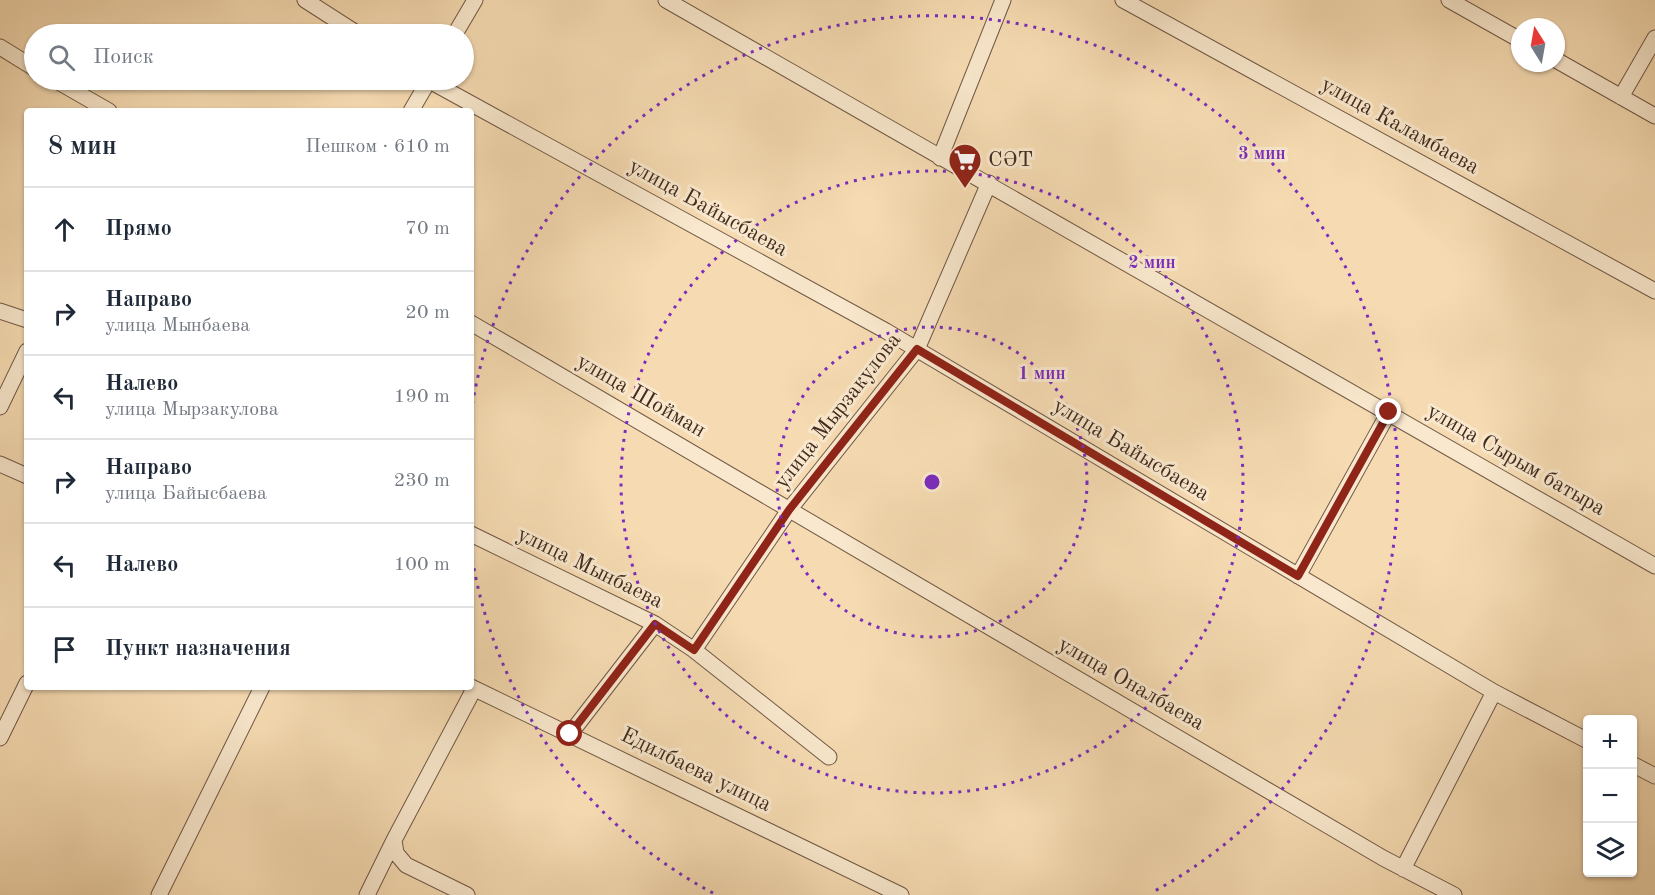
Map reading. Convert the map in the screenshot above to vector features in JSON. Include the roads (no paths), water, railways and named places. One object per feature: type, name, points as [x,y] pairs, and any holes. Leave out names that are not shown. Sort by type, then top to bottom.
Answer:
[{"type":"street","points":[[304,0],[342,24]]},
{"type":"street","points":[[461,24],[475,0]]},
{"type":"street","name":"улица Сырым батыра","points":[[666,0],[1655,566]]},
{"type":"street","points":[[940,158],[1003,0]]},
{"type":"street","name":"улица Каламбаева","points":[[1123,0],[1655,291]]},
{"type":"street","points":[[1449,0],[1473,6],[1511,33]]},
{"type":"street","points":[[1621,97],[1655,38]]},
{"type":"street","points":[[0,47],[24,62]]},
{"type":"street","points":[[1565,65],[1655,116]]},
{"type":"street","points":[[72,90],[104,108]]},
{"type":"street","points":[[413,108],[423,90]]},
{"type":"street","name":"улица Байысбаева","points":[[447,90],[917,349],[1494,692],[1583,739]]},
{"type":"street","name":"улица Мырзакулова","points":[[694,650],[789,509],[917,349],[988,183]]},
{"type":"street","points":[[0,311],[24,319]]},
{"type":"street","name":"улица Шойман","points":[[474,325],[789,509]]},
{"type":"street","points":[[0,407],[24,357]]},
{"type":"street","points":[[1298,576],[1389,412]]},
{"type":"street","points":[[0,464],[24,475]]},
{"type":"street","name":"улица Оналбаева","points":[[789,509],[1403,869],[1454,895]]},
{"type":"street","name":"улица Мынбаева","points":[[474,535],[655,624],[694,650],[829,757]]},
{"type":"street","points":[[570,734],[655,624]]},
{"type":"street","name":"Едилбаева улица","points":[[474,688],[901,895]]},
{"type":"street","points":[[0,738],[24,689]]},
{"type":"street","points":[[159,895],[261,690]]},
{"type":"street","points":[[367,895],[472,690]]},
{"type":"street","points":[[1403,869],[1494,692]]},
{"type":"street","points":[[1637,767],[1655,776]]},
{"type":"street","points":[[394,840],[396,853],[406,865],[467,895]]},
{"type":"place","name":"СƏТ","points":[[965,189]]}]
